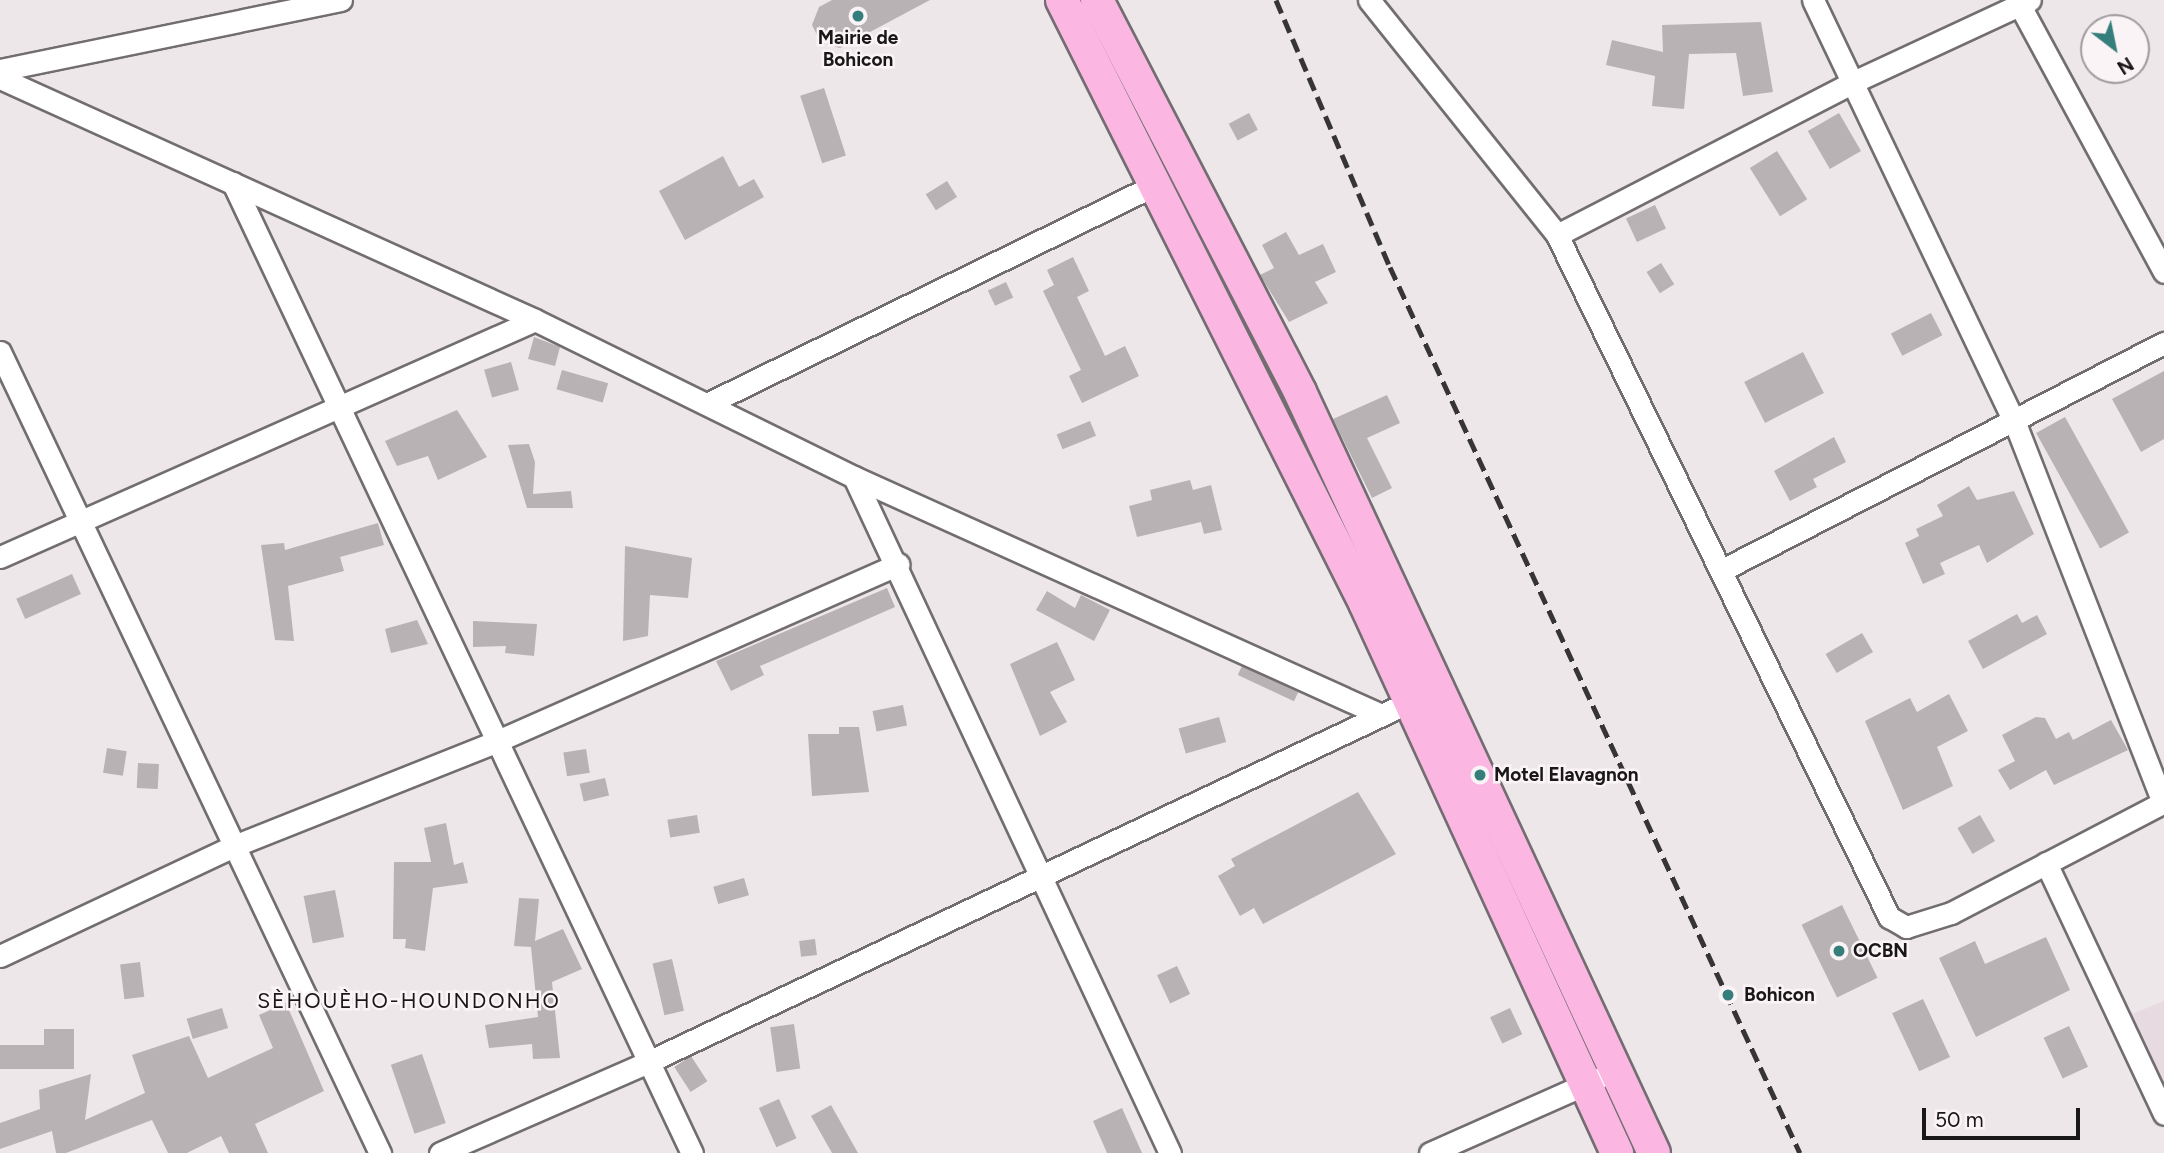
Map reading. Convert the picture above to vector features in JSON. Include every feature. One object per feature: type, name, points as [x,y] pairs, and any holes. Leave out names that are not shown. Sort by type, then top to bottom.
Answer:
[{"type":"highway","points":[[1062,0],[1159,183],[1269,408],[1424,695],[1616,1070],[1654,1153]]},
{"type":"highway","points":[[1097,0],[1300,392],[1617,1153]]},
{"type":"highway","points":[[1119,112],[1148,95]]},
{"type":"highway","points":[[1269,408],[1300,392]]},
{"type":"street","points":[[0,70],[341,0]]},
{"type":"street","points":[[1370,0],[1557,234],[1724,569],[1889,917],[1906,927],[1951,914],[2164,802],[2015,423],[1813,0]]},
{"type":"street","points":[[1557,234],[1851,83],[2022,2],[2164,272]]},
{"type":"street","points":[[0,78],[535,320],[709,402],[854,477],[1377,713]]},
{"type":"street","points":[[233,183],[340,405],[495,742],[692,1153]]},
{"type":"street","points":[[709,402],[1159,183]]},
{"type":"street","points":[[0,557],[535,320]]},
{"type":"street","points":[[1724,569],[2015,423],[2164,343]]},
{"type":"street","points":[[0,352],[84,520],[234,846],[380,1153]]},
{"type":"street","points":[[854,477],[898,564],[1170,1153]]},
{"type":"street","points":[[0,956],[234,846],[495,742],[898,564]]},
{"type":"street","points":[[440,1153],[648,1062],[1042,877],[1377,713],[1424,695]]},
{"type":"street","points":[[2046,863],[2164,1114]]},
{"type":"street","points":[[1430,1153],[1616,1070]]},
{"type":"shaded area","points":[[2164,1001],[2164,1084],[2132,1014]]},
{"type":"building","name":"Mairie de Bohicon","points":[[832,0],[930,0],[840,48],[821,43],[812,25],[819,7]]},
{"type":"building","points":[[1761,22],[1773,92],[1743,96],[1736,53],[1689,54],[1684,109],[1652,106],[1655,76],[1606,65],[1612,40],[1663,52],[1662,25]]},
{"type":"building","points":[[824,88],[846,156],[822,163],[800,96]]},
{"type":"building","points":[[1249,113],[1258,130],[1238,141],[1229,124]]},
{"type":"building","points":[[1839,113],[1861,151],[1830,169],[1808,131]]},
{"type":"building","points":[[1777,151],[1807,199],[1780,216],[1750,168]]},
{"type":"building","points":[[723,156],[739,187],[754,179],[764,197],[685,240],[659,191]]},
{"type":"building","points":[[947,181],[957,197],[936,210],[926,194]]},
{"type":"building","points":[[1655,205],[1666,229],[1637,242],[1626,219]]},
{"type":"building","points":[[1286,232],[1299,255],[1323,244],[1336,272],[1315,282],[1328,303],[1289,322],[1260,275],[1274,268],[1262,245]]},
{"type":"building","points":[[1073,257],[1089,291],[1077,297],[1105,356],[1125,346],[1139,376],[1082,403],[1069,376],[1081,370],[1043,291],[1054,285],[1047,270]]},
{"type":"building","points":[[1661,263],[1674,284],[1660,293],[1647,272]]},
{"type":"building","points":[[1006,282],[1013,297],[995,306],[988,290]]},
{"type":"building","points":[[1931,313],[1942,335],[1902,356],[1891,333]]},
{"type":"building","points":[[534,337],[560,347],[555,366],[528,359]]},
{"type":"building","points":[[1803,352],[1824,393],[1765,423],[1744,382]]},
{"type":"building","points":[[511,362],[519,390],[492,398],[484,370]]},
{"type":"building","points":[[562,370],[608,383],[603,402],[556,389]]},
{"type":"building","points":[[2164,371],[2164,439],[2141,452],[2112,399]]},
{"type":"building","points":[[1387,395],[1400,423],[1367,438],[1392,488],[1372,498],[1333,419]]},
{"type":"building","points":[[457,410],[487,457],[438,480],[428,456],[397,466],[385,441]]},
{"type":"building","points":[[2065,417],[2129,532],[2100,548],[2036,433]]},
{"type":"building","points":[[1090,421],[1096,436],[1063,449],[1057,434]]},
{"type":"building","points":[[1834,437],[1846,462],[1813,479],[1817,487],[1790,501],[1774,471]]},
{"type":"building","points":[[529,444],[535,462],[533,494],[571,491],[573,508],[527,508],[508,445]]},
{"type":"building","points":[[1190,480],[1193,490],[1211,485],[1222,530],[1204,534],[1201,522],[1137,537],[1129,506],[1152,500],[1150,490]]},
{"type":"building","points":[[1969,486],[1977,500],[2014,491],[2034,534],[1987,563],[1979,545],[1940,563],[1945,574],[1923,584],[1905,543],[1919,536],[1916,529],[1943,516],[1937,505]]},
{"type":"building","points":[[378,523],[384,545],[340,557],[344,571],[288,586],[294,641],[275,640],[261,545],[284,543],[285,550]]},
{"type":"building","points":[[625,546],[692,558],[688,598],[650,595],[648,636],[623,641]]},
{"type":"building","points":[[72,574],[81,594],[25,619],[16,599]]},
{"type":"building","points":[[887,588],[895,607],[760,666],[764,675],[731,691],[716,661]]},
{"type":"building","points":[[1047,591],[1075,608],[1081,595],[1110,610],[1094,641],[1036,610]]},
{"type":"building","points":[[2017,614],[2022,623],[2037,615],[2047,634],[1983,669],[1968,641]]},
{"type":"building","points":[[417,620],[428,644],[391,653],[385,629]]},
{"type":"building","points":[[473,621],[537,624],[534,656],[505,653],[506,646],[473,647]]},
{"type":"building","points":[[1862,633],[1873,652],[1837,673],[1826,654]]},
{"type":"building","points":[[1057,642],[1075,680],[1050,692],[1067,722],[1040,736],[1010,664]]},
{"type":"building","points":[[1242,666],[1298,692],[1294,701],[1238,675]]},
{"type":"building","points":[[1949,694],[1968,731],[1937,747],[1953,786],[1903,810],[1865,721],[1910,698],[1917,712]]},
{"type":"building","points":[[903,705],[907,726],[877,732],[873,711]]},
{"type":"building","points":[[1219,717],[1226,742],[1186,754],[1179,729]]},
{"type":"building","points":[[2036,717],[2045,718],[2056,739],[2069,732],[2073,740],[2111,720],[2128,750],[2054,785],[2046,770],[2010,790],[1998,770],[2015,761],[2002,735]]},
{"type":"building","points":[[839,727],[859,727],[869,792],[812,796],[808,734],[839,734]]},
{"type":"building","points":[[107,748],[127,751],[123,776],[103,773]]},
{"type":"building","points":[[586,749],[590,773],[567,776],[563,753]]},
{"type":"building","points":[[138,763],[159,764],[158,789],[137,788]]},
{"type":"building","points":[[605,778],[609,796],[584,801],[580,784]]},
{"type":"building","points":[[1358,792],[1396,854],[1263,924],[1254,908],[1240,916],[1218,876],[1235,866],[1231,859]]},
{"type":"building","points":[[697,815],[700,833],[670,837],[667,820]]},
{"type":"building","points":[[1980,815],[1995,841],[1972,854],[1957,828]]},
{"type":"building","points":[[446,823],[454,865],[463,862],[468,883],[433,888],[425,951],[405,948],[406,939],[393,939],[394,862],[431,862],[424,828]]},
{"type":"building","points":[[744,878],[749,895],[718,904],[713,887]]},
{"type":"building","points":[[335,890],[344,937],[313,943],[304,896]]},
{"type":"building","points":[[519,898],[539,899],[535,941],[563,929],[582,969],[552,982],[560,1058],[533,1059],[532,1044],[489,1048],[485,1025],[538,1017],[531,947],[514,946]]},
{"type":"building","name":"OCBN","points":[[1842,905],[1878,978],[1837,998],[1802,925]]},
{"type":"building","points":[[2046,937],[2070,990],[1976,1037],[1939,958],[1975,941],[1985,964]]},
{"type":"building","points":[[815,939],[817,955],[801,957],[799,941]]},
{"type":"building","points":[[672,959],[684,1011],[664,1015],[653,963]]},
{"type":"building","points":[[140,962],[144,997],[124,999],[120,964]]},
{"type":"building","points":[[1177,966],[1190,994],[1170,1003],[1157,975]]},
{"type":"building","points":[[1923,999],[1950,1057],[1919,1071],[1892,1013]]},
{"type":"building","points":[[286,1003],[324,1091],[255,1124],[268,1153],[229,1153],[221,1136],[187,1153],[168,1153],[152,1120],[66,1153],[56,1153],[52,1131],[0,1149],[0,1123],[40,1109],[39,1090],[91,1074],[85,1120],[145,1093],[132,1055],[189,1036],[208,1078],[273,1048],[259,1015]]},
{"type":"building","points":[[222,1008],[228,1028],[193,1039],[187,1019]]},
{"type":"building","points":[[1510,1008],[1522,1034],[1502,1044],[1490,1017]]},
{"type":"building","points":[[794,1024],[800,1069],[776,1072],[770,1027]]},
{"type":"building","points":[[2069,1026],[2088,1067],[2063,1079],[2044,1038]]},
{"type":"building","points":[[44,1029],[74,1029],[74,1069],[0,1069],[0,1045],[44,1045]]},
{"type":"building","points":[[422,1054],[446,1123],[415,1134],[391,1065]]},
{"type":"building","points":[[691,1056],[707,1081],[691,1092],[674,1067]]},
{"type":"building","points":[[779,1099],[796,1138],[776,1147],[759,1108]]},
{"type":"building","points":[[831,1105],[858,1153],[832,1153],[811,1116]]},
{"type":"building","points":[[1122,1108],[1142,1153],[1107,1153],[1093,1121]]},
{"type":"railway","points":[[1276,0],[1390,267],[1800,1153]]},
{"type":"place","name":"Mairie de Bohicon","points":[[858,16]]},
{"type":"place","name":"Motel Elavagnon","points":[[1480,775]]},
{"type":"place","name":"OCBN","points":[[1839,951]]},
{"type":"place","name":"Bohicon","points":[[1728,995]]},
{"type":"district","name":"SÈHOUÈHO-HOUNDONHO","points":[[409,1001]]}]
